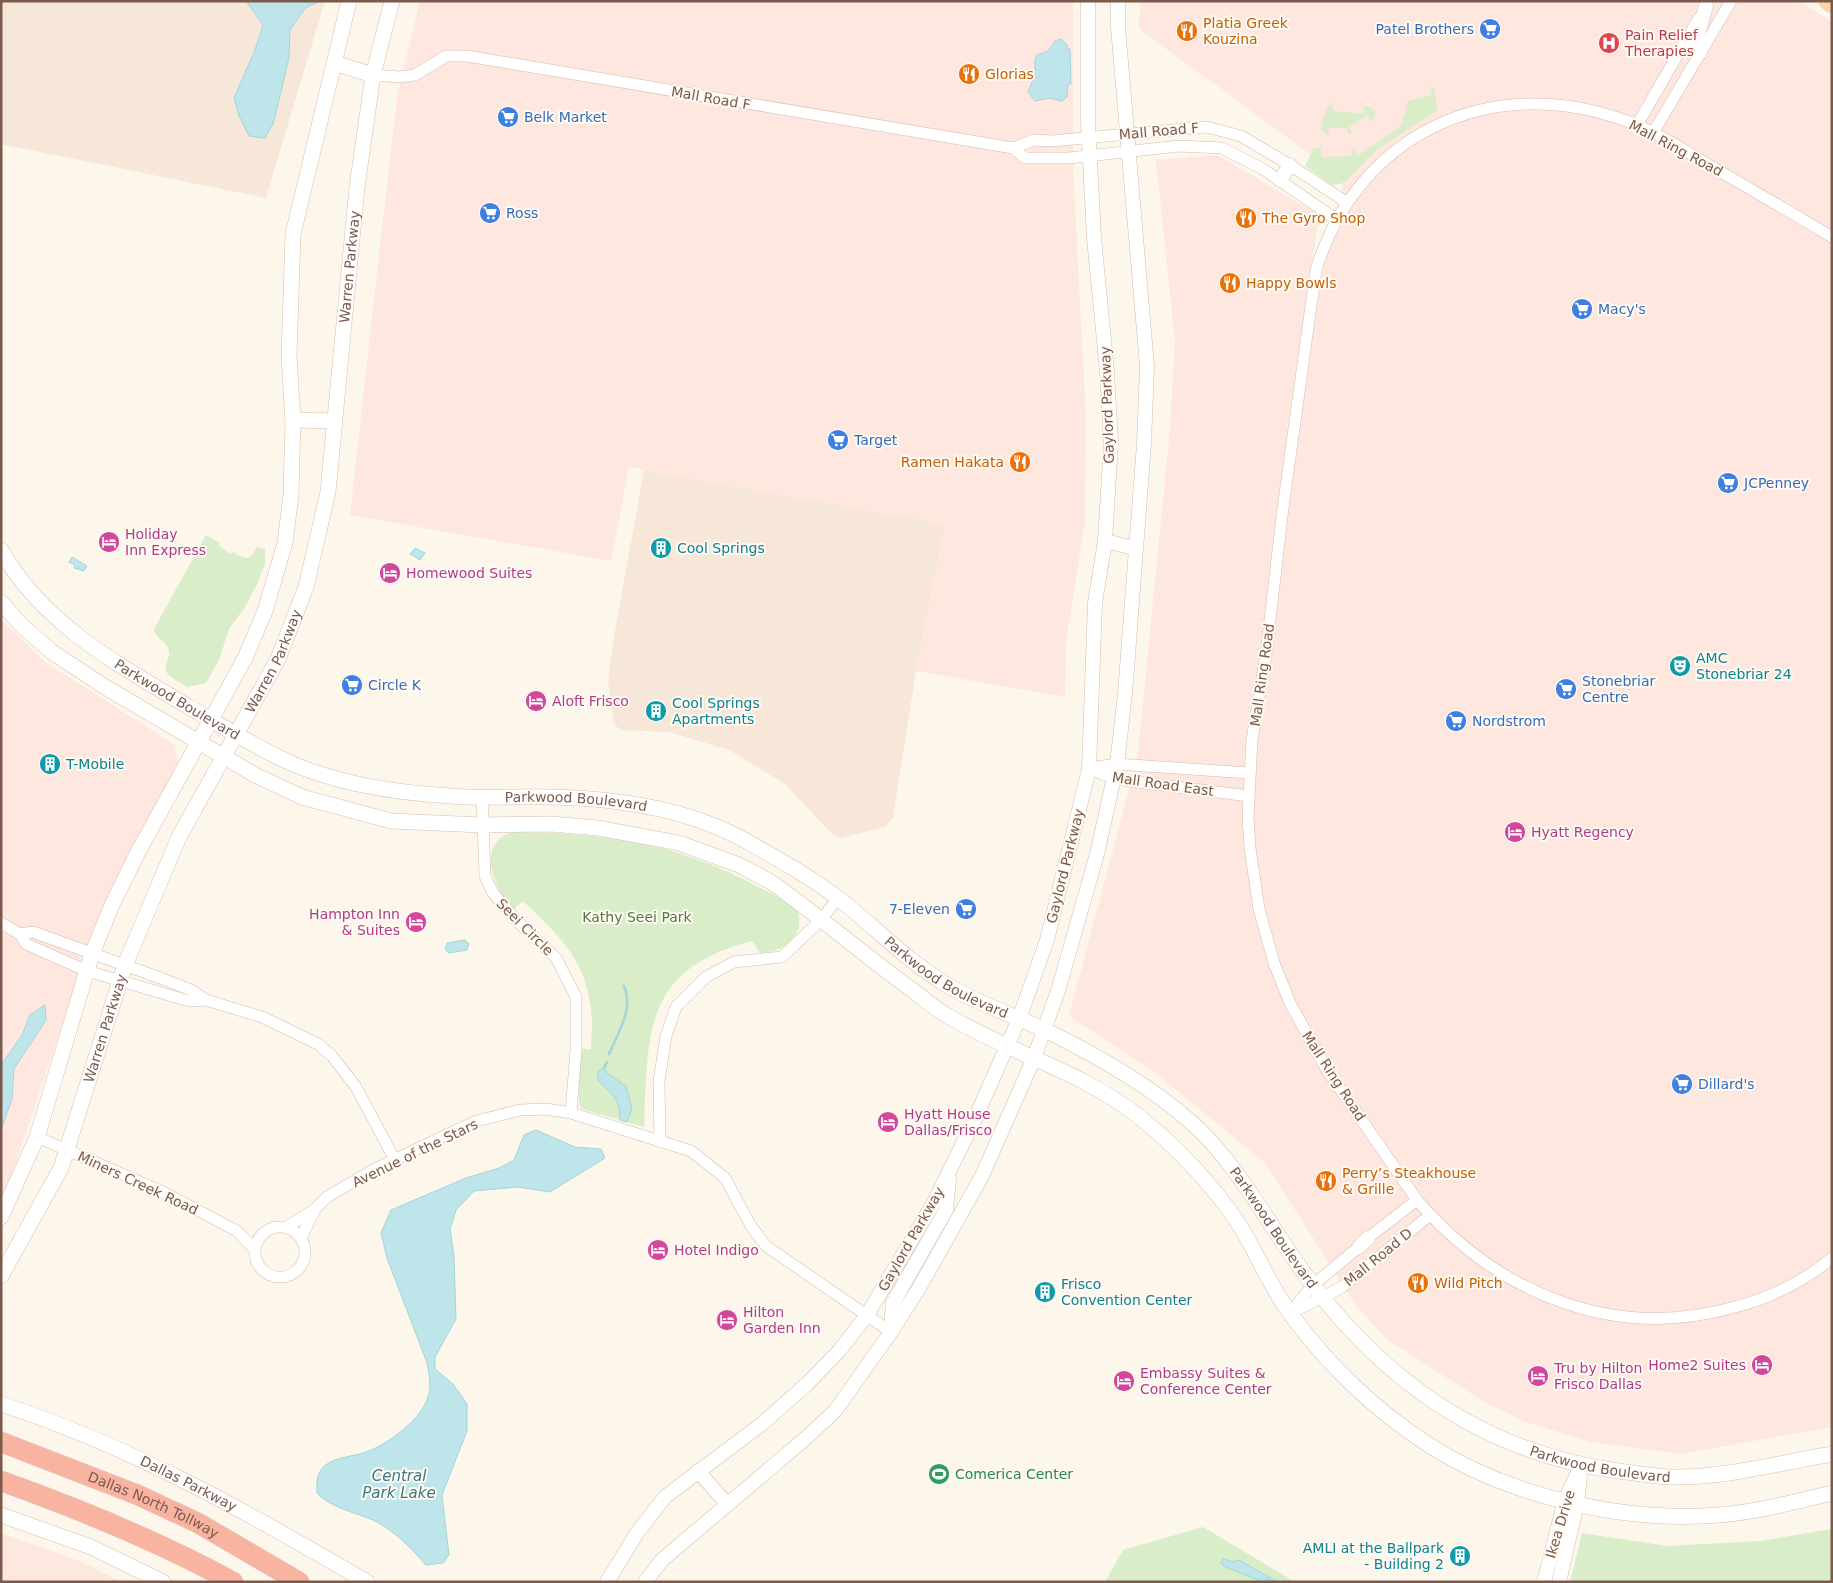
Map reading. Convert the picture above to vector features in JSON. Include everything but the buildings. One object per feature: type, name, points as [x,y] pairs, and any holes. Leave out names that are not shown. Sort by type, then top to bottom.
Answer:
[{"type":"highway","name":"Dallas North Tollway","points":[[1,1442],[138,1495],[198,1524],[299,1582]]},
{"type":"highway","points":[[1,1481],[121,1526],[181,1553],[233,1582]]},
{"type":"main road","name":"Warren Parkway","points":[[1,1217],[37,1138],[92,954],[124,878],[212,720],[256,634],[282,558],[291,496],[293,420],[289,357],[293,234],[349,1]]},
{"type":"main road","name":"Warren Parkway","points":[[1,1276],[51,1189],[68,1150],[125,965],[178,837],[278,659],[306,587],[325,511],[357,187],[373,75],[392,1]]},
{"type":"main road","points":[[1828,1],[1832,4]]},
{"type":"main road","points":[[334,63],[373,75]]},
{"type":"main road","points":[[293,420],[335,421]]},
{"type":"main road","name":"Parkwood Boulevard","points":[[1,550],[14,571],[62,623],[84,642],[212,720],[294,764],[341,780],[395,791],[482,797],[586,799],[642,806],[674,813],[739,837],[802,872],[838,898],[926,972],[986,1006],[1045,1030],[1143,1085],[1194,1125],[1248,1186],[1318,1291],[1371,1353],[1420,1393],[1470,1424],[1515,1446],[1581,1466],[1669,1478],[1723,1474],[1832,1454]]},
{"type":"main road","points":[[1,580],[14,571]]},
{"type":"main road","name":"Parkwood Boulevard","points":[[1,602],[21,626],[52,652],[105,687],[199,743],[295,794],[391,821],[482,825],[551,824],[598,828],[680,843],[740,865],[771,882],[946,1015],[1076,1077],[1138,1116],[1199,1174],[1238,1224],[1290,1314],[1352,1384],[1395,1421],[1430,1446],[1471,1468],[1518,1486],[1571,1502],[1601,1509],[1650,1515],[1705,1516],[1756,1510],[1832,1493]]},
{"type":"main road","name":"Dallas Parkway","points":[[1,1404],[65,1425],[134,1455],[230,1502],[367,1582]]},
{"type":"main road","points":[[1,1515],[91,1547],[163,1582]]},
{"type":"street","name":"Gaylord Parkway","points":[[606,1582],[636,1532],[665,1498],[698,1471],[764,1423],[807,1384],[839,1351],[867,1315],[933,1204],[951,1168],[1008,1046],[1047,940],[1089,769],[1095,603],[1105,541],[1111,443],[1107,371],[1094,238],[1089,137],[1088,1]]},
{"type":"street","name":"Gaylord Parkway","points":[[645,1582],[662,1560],[806,1438],[834,1411],[891,1332],[919,1288],[982,1176],[1045,1030],[1097,854],[1117,764],[1144,444],[1147,366],[1127,152],[1118,27],[1118,1]]},
{"type":"street","points":[[1653,133],[1731,1]]},
{"type":"street","points":[[1700,53],[1696,44],[1708,4]]},
{"type":"street","points":[[1636,125],[1708,4]]},
{"type":"street","name":"Mall Road F","points":[[373,75],[399,77],[415,75],[446,56],[467,56],[1013,148],[1025,158],[1090,156],[1179,146],[1222,148],[1264,168],[1336,219]]},
{"type":"street","name":"Mall Ring Road","points":[[1832,236],[1636,125],[1601,113],[1547,104],[1515,104],[1480,110],[1446,121],[1408,142],[1366,175],[1336,219],[1321,254],[1310,303],[1249,772],[1250,848],[1259,909],[1286,995],[1327,1070],[1417,1200],[1430,1215],[1477,1256],[1524,1286],[1579,1308],[1633,1318],[1692,1318],[1742,1306],[1782,1290],[1832,1258]]},
{"type":"street","name":"Mall Road F","points":[[1013,148],[1034,140],[1207,127],[1241,136],[1290,165],[1346,202]]},
{"type":"street","points":[[1280,180],[1290,165]]},
{"type":"street","points":[[1105,541],[1134,548]]},
{"type":"street","name":"Mall Road East","points":[[1089,769],[1117,764],[1249,772]]},
{"type":"street","name":"Mall Road East","points":[[1089,769],[1114,779],[1249,796]]},
{"type":"street","name":"Seei Circle","points":[[482,797],[485,876],[493,893],[505,909],[556,958],[576,997],[576,1050],[571,1114]]},
{"type":"street","points":[[660,1142],[659,1081],[666,1036],[676,1007],[706,977],[734,962],[782,957],[821,920],[838,898]]},
{"type":"street","points":[[1,923],[20,934],[26,944],[87,971],[188,1001],[206,1000]]},
{"type":"street","points":[[20,934],[32,932],[125,965],[191,990],[206,1000],[262,1017],[318,1044],[332,1056],[356,1087],[395,1160]]},
{"type":"street","name":"Avenue of the Stars","points":[[287,1227],[315,1209],[328,1197],[395,1160],[476,1121],[520,1110],[546,1109],[571,1114],[691,1151],[725,1178],[751,1226],[766,1246],[891,1332]]},
{"type":"street","name":"Miners Creek Road","points":[[37,1138],[163,1192],[237,1231],[254,1249]]},
{"type":"street","points":[[891,1332],[893,1303],[946,1210],[951,1168]]},
{"type":"street","name":"Mall Road D","points":[[1290,1314],[1318,1291],[1363,1242],[1417,1200]]},
{"type":"street","name":"Avenue of the Stars","points":[[301,1238],[315,1209]]},
{"type":"street","name":"Mall Road D","points":[[1318,1291],[1342,1287],[1430,1215]]},
{"type":"street","points":[[278,1226],[287,1227],[301,1238],[305,1252],[300,1266],[289,1275],[282,1277],[267,1274],[257,1264],[254,1249],[262,1234],[278,1226]]},
{"type":"street","name":"Miners Creek Road","points":[[237,1231],[262,1234]]},
{"type":"street","name":"Ikea Drive","points":[[1544,1582],[1581,1466]]},
{"type":"street","points":[[698,1471],[727,1504]]},
{"type":"street","name":"Ikea Drive","points":[[1559,1582],[1571,1502]]},
{"type":"shaded area","points":[[1,1],[325,1],[266,198],[1,144]]},
{"type":"shaded area","points":[[420,1],[1073,1],[1073,167],[1086,419],[1085,521],[1066,643],[1065,697],[916,671],[945,524],[629,467],[611,561],[350,515],[397,96]]},
{"type":"shaded area","points":[[1140,1],[1799,1],[1832,22],[1832,1427],[1680,1454],[1591,1442],[1526,1422],[1481,1400],[1387,1339],[1357,1307],[1265,1163],[1153,1071],[1069,1016],[1138,755],[1170,428],[1175,341],[1156,160],[1217,155],[1319,215],[1287,431],[1344,179],[1139,29]]},
{"type":"shaded area","points":[[644,470],[945,524],[916,671],[893,817],[885,827],[841,838],[833,835],[785,784],[729,750],[669,732],[622,730],[614,725],[608,682],[613,642]]},
{"type":"shaded area","points":[[1,620],[45,662],[175,745],[178,766],[116,879],[94,930],[7,1189],[1,1199]]},
{"type":"shaded area","points":[[1,1533],[82,1562],[121,1582],[1,1582]]},
{"type":"green space","points":[[1430,87],[1435,89],[1437,111],[1379,148],[1344,183],[1332,185],[1305,166],[1314,148],[1321,148],[1321,157],[1351,156],[1352,149],[1359,155],[1401,126],[1408,101],[1432,95]]},
{"type":"green space","points":[[1332,103],[1333,111],[1363,114],[1364,106],[1370,107],[1375,111],[1375,117],[1372,121],[1367,115],[1349,127],[1351,134],[1348,134],[1347,128],[1329,128],[1328,135],[1323,132],[1321,127],[1327,107]]},
{"type":"green space","points":[[206,535],[220,543],[219,546],[231,554],[234,551],[236,555],[247,558],[252,555],[257,547],[265,549],[265,564],[245,607],[229,629],[219,660],[206,683],[187,687],[167,673],[165,668],[169,651],[156,635],[154,629]]},
{"type":"green space","name":"Kathy Seei Park","points":[[512,832],[609,838],[668,850],[726,871],[790,904],[798,913],[798,929],[795,936],[784,947],[760,953],[752,941],[716,953],[690,969],[671,987],[659,1009],[651,1034],[647,1062],[644,1127],[582,1109],[579,1104],[579,1048],[591,1050],[592,1023],[586,984],[572,954],[550,928],[523,901],[513,910],[500,891],[495,880],[491,857],[494,846],[500,838]]},
{"type":"green space","points":[[1203,1527],[1295,1582],[1105,1582],[1123,1550]]},
{"type":"green space","points":[[1832,1529],[1832,1582],[1570,1582],[1582,1533],[1667,1546],[1760,1541]]},
{"type":"water","points":[[246,1],[320,1],[305,8],[290,30],[289,58],[273,124],[265,138],[249,136],[239,116],[234,98],[255,50],[263,25]]},
{"type":"water","points":[[1061,39],[1067,45],[1067,49],[1070,49],[1071,84],[1068,84],[1067,97],[1062,101],[1050,98],[1035,101],[1028,92],[1035,75],[1035,59],[1037,55],[1048,51],[1055,41]]},
{"type":"water","points":[[415,548],[425,553],[420,560],[410,554]]},
{"type":"water","points":[[72,557],[87,566],[84,571],[74,568],[75,565],[69,562]]},
{"type":"water","points":[[465,940],[469,944],[467,950],[449,953],[445,949],[447,943]]},
{"type":"water","points":[[45,1005],[46,1020],[14,1069],[12,1099],[1,1130],[1,1065],[22,1035],[30,1015]]},
{"type":"water","points":[[604,1068],[607,1073],[626,1086],[632,1108],[627,1122],[620,1120],[617,1101],[598,1080],[598,1071]]},
{"type":"water","name":"Central Park Lake","points":[[536,1130],[575,1147],[601,1149],[605,1158],[550,1192],[518,1187],[474,1191],[456,1210],[450,1229],[454,1256],[456,1319],[435,1357],[435,1369],[453,1384],[467,1404],[467,1431],[442,1495],[449,1555],[443,1563],[426,1565],[402,1540],[381,1524],[336,1506],[317,1493],[319,1473],[330,1462],[366,1452],[384,1444],[403,1430],[419,1414],[429,1393],[430,1380],[427,1363],[387,1258],[381,1233],[391,1210],[466,1178],[499,1168],[514,1160],[524,1135]]},
{"type":"water","points":[[1223,1559],[1233,1562],[1239,1560],[1278,1582],[1265,1579],[1267,1582],[1263,1582],[1223,1566],[1221,1563]]},
{"type":"waterway","points":[[609,1054],[624,1021],[626,1012],[627,995],[624,986]]},
{"type":"waterway","points":[[604,1068],[607,1062]]},
{"type":"place","name":"Patel Brothers","points":[[1490,29]]},
{"type":"place","name":"Platia Greek Kouzina","points":[[1187,31]]},
{"type":"place","name":"Pain Relief Therapies","points":[[1609,43]]},
{"type":"place","name":"Glorias","points":[[969,74]]},
{"type":"place","name":"Belk Market","points":[[508,117]]},
{"type":"place","name":"Ross","points":[[490,213]]},
{"type":"place","name":"The Gyro Shop","points":[[1246,218]]},
{"type":"place","name":"Happy Bowls","points":[[1230,283]]},
{"type":"place","name":"Macy's","points":[[1582,309]]},
{"type":"place","name":"Target","points":[[838,440]]},
{"type":"place","name":"Ramen Hakata","points":[[1020,462]]},
{"type":"place","name":"JCPenney","points":[[1728,483]]},
{"type":"place","name":"Holiday Inn Express","points":[[109,542]]},
{"type":"place","name":"Cool Springs","points":[[661,548]]},
{"type":"place","name":"Homewood Suites","points":[[390,573]]},
{"type":"place","name":"AMC Stonebriar 24","points":[[1680,666]]},
{"type":"place","name":"Circle K","points":[[352,685]]},
{"type":"place","name":"Stonebriar Centre","points":[[1566,689]]},
{"type":"place","name":"Aloft Frisco","points":[[536,701]]},
{"type":"place","name":"Cool Springs Apartments","points":[[656,711]]},
{"type":"place","name":"Nordstrom","points":[[1456,721]]},
{"type":"place","name":"T-Mobile","points":[[50,764]]},
{"type":"place","name":"Hyatt Regency","points":[[1515,832]]},
{"type":"place","name":"7-Eleven","points":[[966,909]]},
{"type":"place","name":"Hampton Inn & Suites","points":[[416,922]]},
{"type":"place","name":"Dillard's","points":[[1682,1084]]},
{"type":"place","name":"Hyatt House Dallas/Frisco","points":[[888,1122]]},
{"type":"place","name":"Perry’s Steakhouse & Grille","points":[[1326,1181]]},
{"type":"place","name":"Hotel Indigo","points":[[658,1250]]},
{"type":"place","name":"Wild Pitch","points":[[1418,1283]]},
{"type":"place","name":"Frisco Convention Center","points":[[1045,1292]]},
{"type":"place","name":"Hilton Garden Inn","points":[[727,1320]]},
{"type":"place","name":"Home2 Suites","points":[[1762,1365]]},
{"type":"place","name":"Tru by Hilton Frisco Dallas","points":[[1538,1376]]},
{"type":"place","name":"Embassy Suites & Conference Center","points":[[1124,1381]]},
{"type":"place","name":"Comerica Center","points":[[939,1474]]},
{"type":"place","name":"AMLI at the Ballpark - Building 2","points":[[1460,1556]]}]
